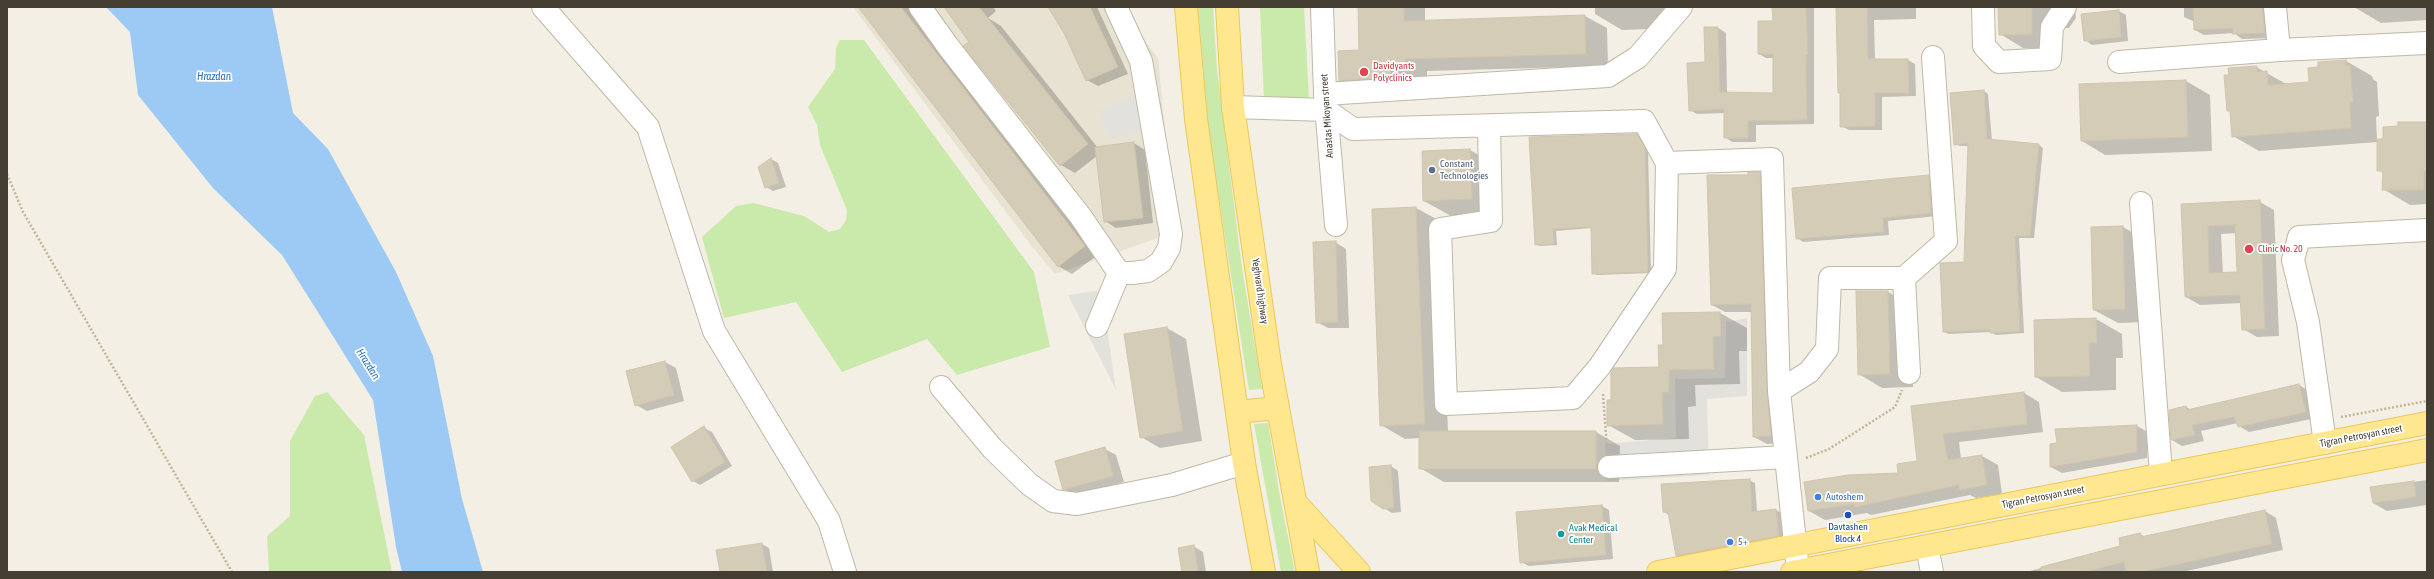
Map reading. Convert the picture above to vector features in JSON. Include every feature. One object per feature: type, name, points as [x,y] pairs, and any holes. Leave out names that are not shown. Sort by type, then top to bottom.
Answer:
[{"type":"main road","points":[[1186,7],[1196,119],[1244,462],[1264,572]]},
{"type":"main road","name":"Yeghvard highway","points":[[1227,7],[1233,107],[1278,408],[1308,572]]},
{"type":"main road","points":[[1237,412],[1278,408]]},
{"type":"main road","name":"Tigran Petrosyan street","points":[[1658,572],[1795,544],[2427,423]]},
{"type":"main road","points":[[1795,571],[1927,547],[2427,450]]},
{"type":"main road","points":[[1295,502],[1359,572]]},
{"type":"street","points":[[543,7],[648,127],[714,331],[829,521],[844,572]]},
{"type":"street","points":[[920,7],[1081,218],[1119,273]]},
{"type":"street","points":[[1116,7],[1140,61],[1171,234],[1169,248],[1161,262],[1148,271],[1119,273]]},
{"type":"street","name":"Anastas Mikoyan street","points":[[1322,7],[1326,102],[1336,225]]},
{"type":"street","points":[[1233,107],[1326,102],[1608,76],[1638,57],[1681,7]]},
{"type":"street","points":[[1983,7],[1984,46],[1999,62],[2050,59],[2052,27],[2065,7]]},
{"type":"street","points":[[2275,7],[2279,50]]},
{"type":"street","points":[[2119,62],[2279,50],[2427,43]]},
{"type":"street","points":[[1779,391],[1809,372],[1827,349],[1830,278],[1904,278],[1946,241],[1933,57]]},
{"type":"street","points":[[1326,102],[1353,128],[1489,127],[1644,122],[1667,163],[1665,269],[1600,366],[1573,398],[1446,404],[1440,229],[1491,221],[1489,127]]},
{"type":"street","points":[[1667,163],[1772,159],[1779,391],[1795,544],[1795,571]]},
{"type":"street","points":[[2141,202],[2161,474]]},
{"type":"street","points":[[2325,443],[2308,322],[2293,260],[2299,237],[2427,230]]},
{"type":"street","points":[[1098,326],[1119,273]]},
{"type":"street","points":[[1904,278],[1909,373]]},
{"type":"street","points":[[941,387],[992,448],[1029,484],[1053,501],[1077,504],[1172,485],[1244,462]]},
{"type":"street","points":[[1608,467],[1787,461]]},
{"type":"street","points":[[1927,547],[1932,572]]},
{"type":"path","points":[[7,174],[23,212],[232,572]]},
{"type":"path","points":[[1600,366],[1608,467]]},
{"type":"path","points":[[1787,461],[1830,449],[1895,407],[1909,373]]},
{"type":"path","points":[[2321,421],[2427,401]]},
{"type":"shaded area","points":[[853,7],[1118,7],[1158,58],[1175,232],[1055,274],[1030,244]]},
{"type":"shaded area","points":[[1137,94],[1143,132],[1109,138],[1098,111]]},
{"type":"shaded area","points":[[1102,290],[1107,329],[1116,390],[1068,295]]},
{"type":"shaded area","points":[[1747,318],[1747,396],[1707,399],[1709,475],[1607,481],[1605,444],[1676,438],[1675,379],[1725,378],[1726,322]]},
{"type":"green space","points":[[1198,7],[1213,7],[1217,70],[1242,268],[1262,389],[1249,390],[1209,134]]},
{"type":"green space","points":[[1260,7],[1304,7],[1309,100],[1264,102]]},
{"type":"green space","points":[[840,40],[864,40],[1034,272],[1050,347],[957,375],[927,339],[842,372],[796,302],[724,318],[702,237],[736,206],[753,203],[804,216],[829,232],[840,229],[846,220],[847,210],[820,145],[817,125],[808,107],[835,69],[836,48]]},
{"type":"green space","points":[[327,392],[364,435],[392,572],[269,572],[267,536],[290,516],[290,441],[315,396]]},
{"type":"green space","points":[[1268,423],[1280,497],[1295,572],[1281,572],[1254,424]]},
{"type":"water","name":"Hrazdan","points":[[106,7],[272,7],[293,113],[328,149],[396,272],[433,356],[462,499],[483,572],[402,572],[396,547],[373,400],[282,255],[213,188],[138,95],[130,32]]},
{"type":"building","points":[[858,7],[901,7],[1085,246],[1058,267]]},
{"type":"building","points":[[944,7],[979,7],[1088,144],[1060,166],[963,46],[969,42]]},
{"type":"building","points":[[1048,7],[1090,7],[1118,67],[1086,81],[1064,33]]},
{"type":"building","points":[[1358,7],[1404,7],[1404,21],[1585,15],[1586,54],[1405,59],[1405,65],[1390,65],[1390,77],[1339,81],[1338,51],[1359,50]]},
{"type":"building","points":[[1772,7],[1806,7],[1808,54],[1806,54],[1807,120],[1748,121],[1748,138],[1724,138],[1724,109],[1689,111],[1687,63],[1705,62],[1704,27],[1718,27],[1720,92],[1773,93],[1773,54],[1758,54],[1758,21],[1773,21]]},
{"type":"building","points":[[1836,7],[1867,7],[1868,59],[1908,59],[1909,93],[1875,93],[1875,126],[1840,127]]},
{"type":"building","points":[[1998,7],[2032,7],[2032,34],[1999,35]]},
{"type":"building","points":[[2193,7],[2262,7],[2265,33],[2232,34],[2233,28],[2194,30]]},
{"type":"building","points":[[2119,10],[2121,37],[2084,41],[2081,14]]},
{"type":"building","points":[[2346,60],[2346,66],[2350,65],[2353,102],[2350,102],[2351,128],[2232,137],[2230,111],[2227,111],[2224,75],[2229,75],[2228,68],[2257,66],[2257,72],[2267,71],[2268,85],[2309,82],[2308,68],[2318,67],[2318,62]]},
{"type":"building","points":[[2186,80],[2188,137],[2081,141],[2079,84]]},
{"type":"building","points":[[1984,90],[1987,139],[2039,144],[2030,236],[2015,236],[2020,331],[1990,333],[1990,330],[1943,332],[1940,263],[1964,262],[1968,143],[1954,145],[1950,93]]},
{"type":"building","points":[[2398,122],[2427,122],[2427,171],[2424,171],[2424,190],[2382,190],[2383,171],[2377,171],[2377,139],[2383,139],[2383,127],[2398,126]]},
{"type":"building","points":[[1637,134],[1645,148],[1648,272],[1592,274],[1591,227],[1553,229],[1554,244],[1535,245],[1529,137]]},
{"type":"building","points":[[1134,142],[1143,218],[1104,222],[1095,147]]},
{"type":"building","points":[[1470,149],[1472,199],[1423,201],[1422,151]]},
{"type":"building","points":[[771,158],[779,183],[765,188],[758,167]]},
{"type":"building","points":[[1748,172],[1760,172],[1767,391],[1771,436],[1753,437],[1751,304],[1711,305],[1707,175],[1748,175]]},
{"type":"building","points":[[1929,175],[1931,213],[1883,218],[1884,232],[1796,239],[1792,188]]},
{"type":"building","name":"Clinic No. 20","points":[[2260,200],[2265,329],[2242,330],[2240,295],[2185,297],[2181,204]],"holes":[[[2235,225],[2237,272],[2209,273],[2208,226]]]},
{"type":"building","points":[[1416,207],[1425,424],[1380,426],[1372,209]]},
{"type":"building","points":[[2123,226],[2125,309],[2093,310],[2091,227]]},
{"type":"building","points":[[1336,241],[1338,322],[1316,323],[1313,242]]},
{"type":"building","points":[[1856,291],[1888,291],[1890,374],[1858,375]]},
{"type":"building","points":[[1720,312],[1721,336],[1713,337],[1714,369],[1669,370],[1669,392],[1662,392],[1663,424],[1607,426],[1607,400],[1611,400],[1611,372],[1613,368],[1659,367],[1658,345],[1663,345],[1662,313]]},
{"type":"building","points":[[2096,318],[2097,343],[2089,343],[2090,376],[2035,377],[2034,320]]},
{"type":"building","points":[[1167,327],[1183,431],[1140,438],[1124,334]]},
{"type":"building","points":[[665,361],[674,395],[635,406],[626,371]]},
{"type":"building","points":[[2299,384],[2306,412],[2238,427],[2234,417],[2192,425],[2195,435],[2171,440],[2169,410],[2186,406],[2187,410]]},
{"type":"building","points":[[2024,392],[2027,424],[1943,434],[1948,460],[1982,455],[1987,485],[1959,490],[1959,485],[1855,507],[1854,504],[1808,511],[1804,482],[1848,475],[1898,473],[1897,464],[1917,461],[1911,406]]},
{"type":"building","points":[[2137,425],[2137,452],[2050,467],[2050,444],[2057,443],[2055,429]]},
{"type":"building","points":[[704,426],[725,462],[692,482],[671,447]]},
{"type":"building","points":[[1419,431],[1596,431],[1596,469],[1419,469]]},
{"type":"building","points":[[1105,447],[1113,476],[1063,490],[1055,461]]},
{"type":"building","points":[[1391,465],[1394,508],[1383,509],[1371,501],[1369,467]]},
{"type":"building","points":[[1750,479],[1752,512],[1776,509],[1779,536],[1676,556],[1668,512],[1663,512],[1661,484]]},
{"type":"building","points":[[2414,481],[2416,497],[2373,503],[2370,487]]},
{"type":"building","name":"Avak Medical Center","points":[[1602,505],[1606,555],[1520,563],[1516,512]]},
{"type":"building","points":[[2265,510],[2272,544],[2142,572],[2126,572],[2124,562],[2084,572],[2041,572],[2041,567],[2120,546],[2119,538],[2140,533],[2141,537]]},
{"type":"building","points":[[762,543],[767,572],[720,572],[716,550]]},
{"type":"building","points":[[1194,545],[1198,572],[1182,572],[1178,548]]},
{"type":"place","name":"Davidyants Polyclinics","points":[[1364,72]]},
{"type":"place","name":"Constant Technologies","points":[[1432,170]]},
{"type":"place","name":"Clinic No. 20","points":[[2249,249]]},
{"type":"place","name":"Autoshem","points":[[1818,497]]},
{"type":"place","name":"Davtashen Block 4","points":[[1848,515]]},
{"type":"place","name":"Avak Medical Center","points":[[1561,534]]},
{"type":"place","name":"5+","points":[[1730,542]]}]
